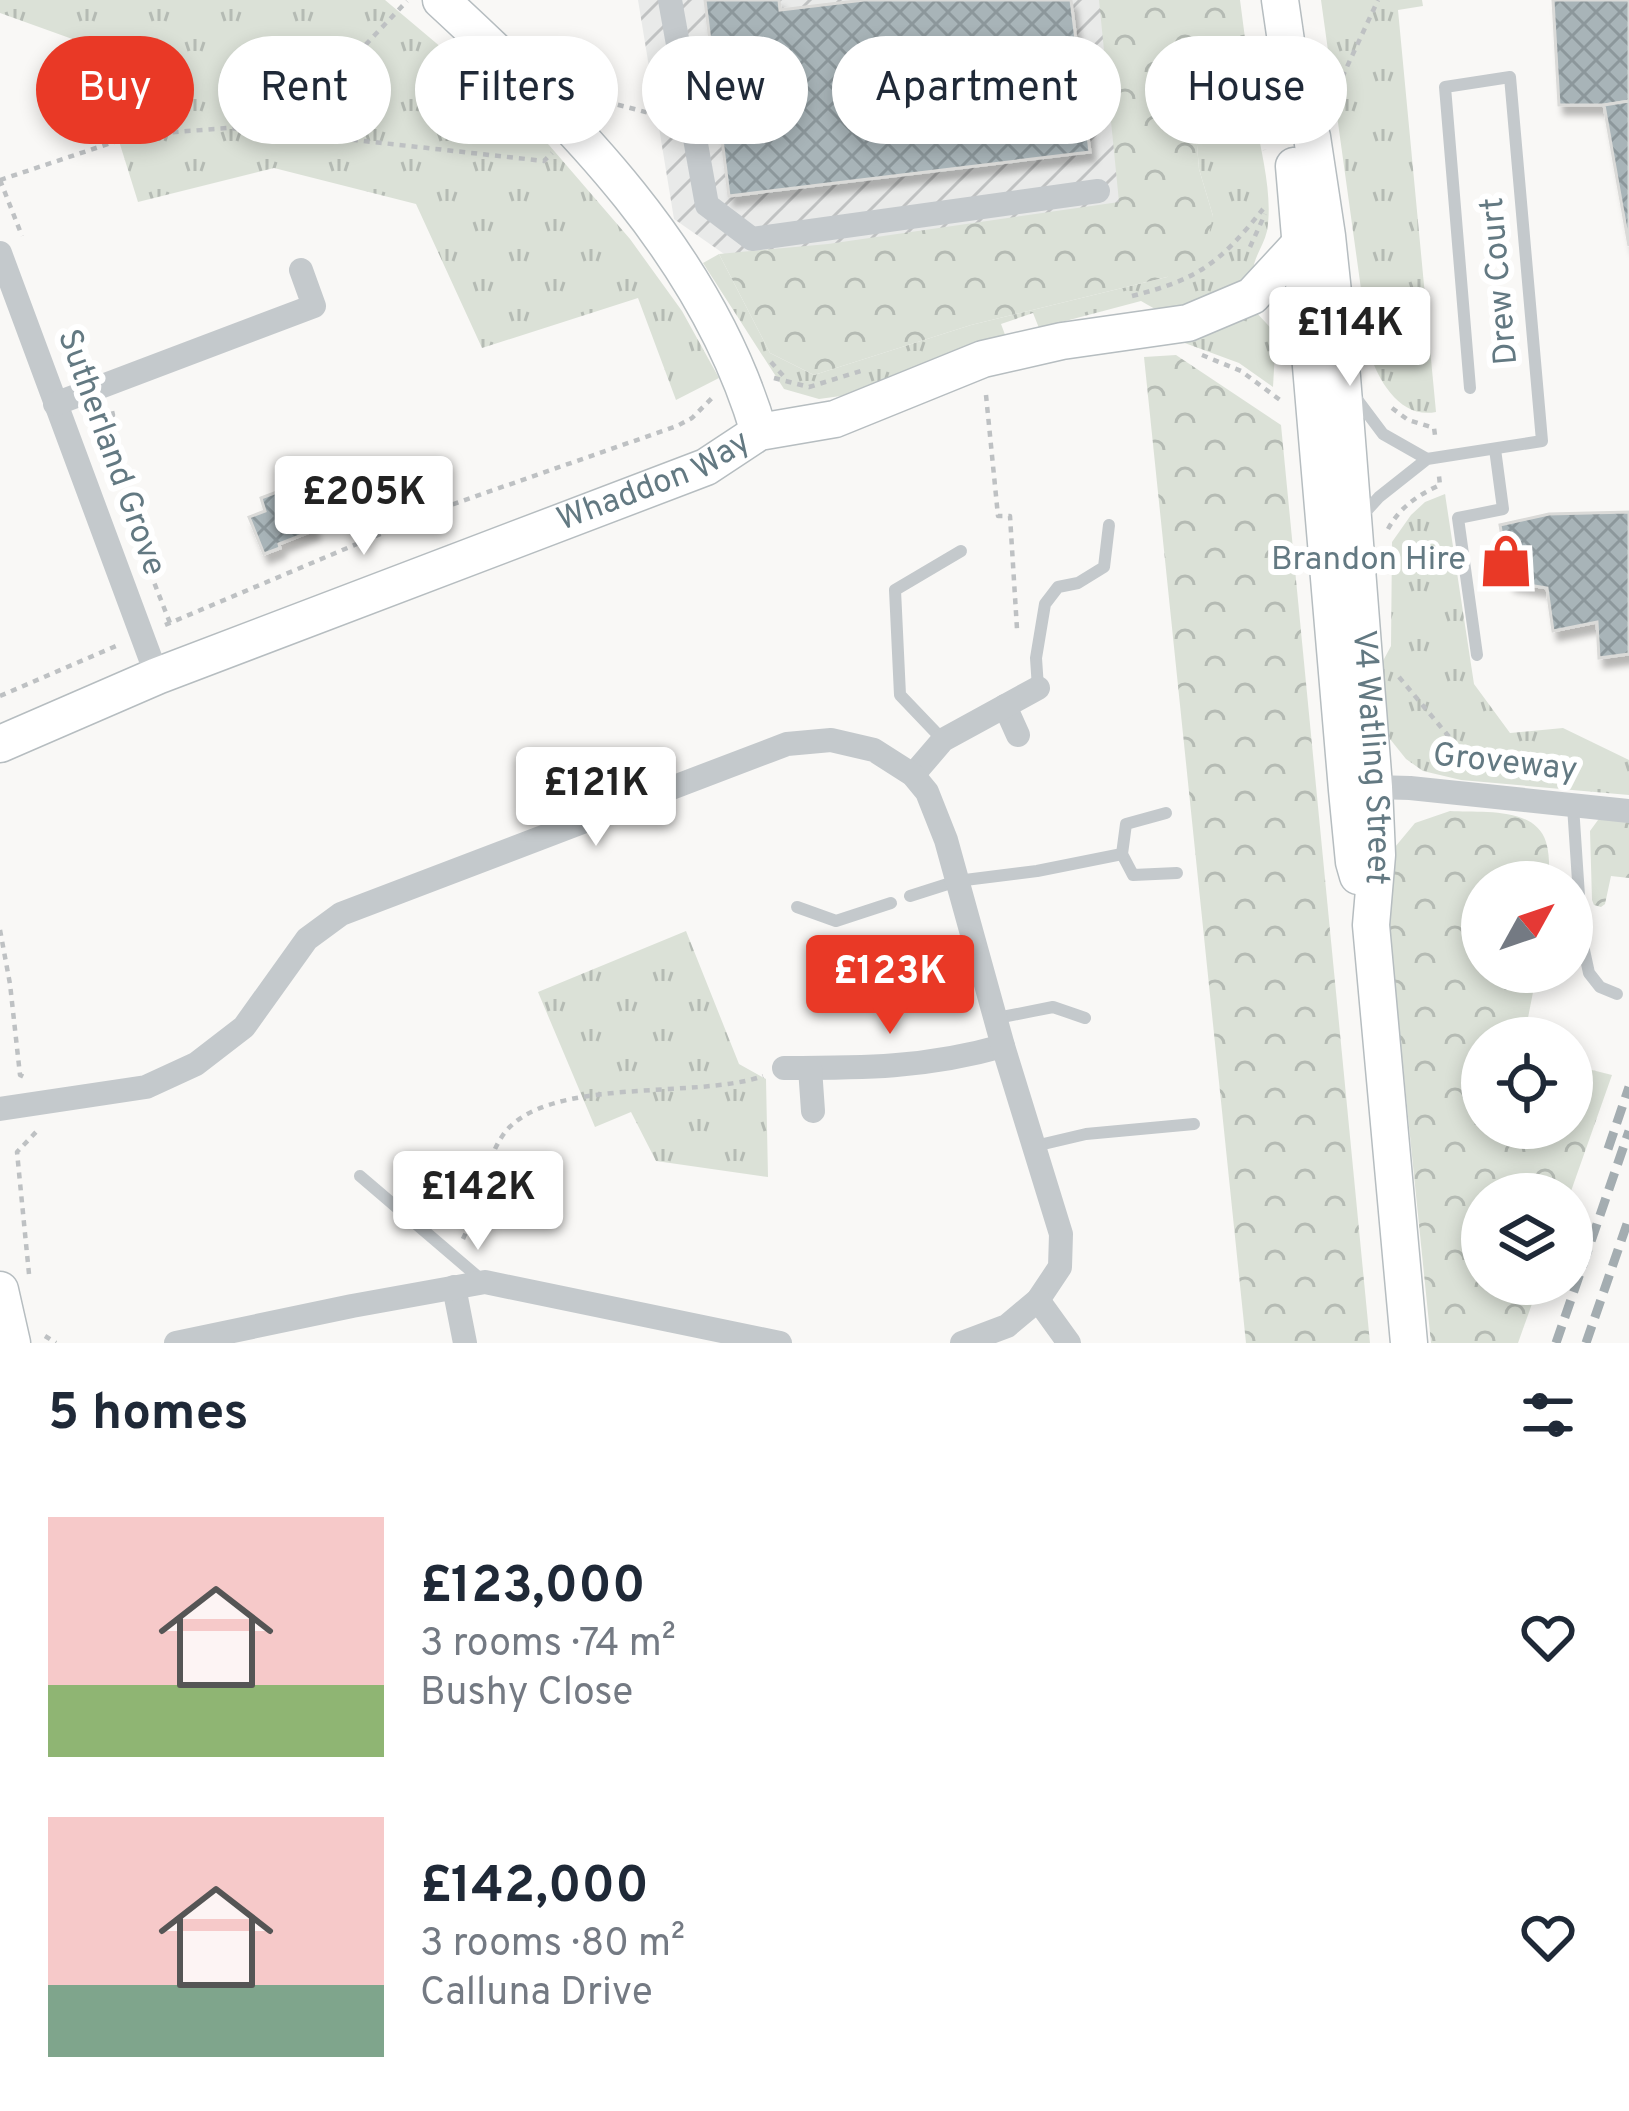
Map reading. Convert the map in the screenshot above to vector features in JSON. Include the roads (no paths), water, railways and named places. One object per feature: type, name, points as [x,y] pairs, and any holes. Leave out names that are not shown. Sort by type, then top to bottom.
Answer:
[{"type":"street","points":[[441,0],[517,70],[584,116],[604,161],[675,255],[746,385],[760,432]]},
{"type":"street","points":[[670,0],[707,205],[752,239],[1098,190]]},
{"type":"street","name":"V4 Watling Street","points":[[1280,0],[1285,36]]},
{"type":"street","name":"V4 Watling Street","points":[[1291,144],[1354,862],[1372,925]]},
{"type":"street","name":"V4 Watling Street","points":[[1313,144],[1327,236],[1354,524],[1374,787],[1377,856],[1372,925],[1409,1343]]},
{"type":"street","name":"Whaddon Way","points":[[0,744],[157,676],[706,466],[760,432],[835,419],[983,359],[1062,341],[1194,339],[1252,296],[1300,244]]},
{"type":"street","name":"Sutherland Grove","points":[[3,268],[157,676]]},
{"type":"street","points":[[55,404],[314,306],[301,270]]},
{"type":"street","points":[[914,776],[943,740],[1037,688]]},
{"type":"street","points":[[1005,706],[1018,735]]},
{"type":"street","points":[[0,1109],[146,1087],[196,1064],[244,1027],[307,939],[341,914],[787,744],[831,740],[874,749],[914,776],[927,792],[946,840],[1061,1234],[1060,1268],[1038,1300],[1007,1326],[962,1343]]},
{"type":"street","name":"Groveway","points":[[1374,787],[1629,811]]},
{"type":"street","points":[[784,1068],[874,1069],[959,1059],[1003,1046]]},
{"type":"street","points":[[810,1068],[813,1111]]},
{"type":"street","points":[[176,1343],[485,1282],[780,1343]]},
{"type":"street","points":[[15,1284],[23,1333]]},
{"type":"street","points":[[454,1287],[466,1343]]},
{"type":"street","points":[[1038,1300],[1069,1343]]},
{"type":"lane","name":"Drew Court","points":[[1427,459],[1542,441],[1510,77],[1445,87],[1470,388]]},
{"type":"lane","points":[[1342,377],[1383,434],[1427,459],[1354,524]]},
{"type":"lane","points":[[1477,655],[1458,518],[1502,509],[1495,449]]},
{"type":"lane","points":[[1037,688],[1036,658],[1045,604],[1058,587],[1078,583],[1104,566],[1109,526]]},
{"type":"lane","points":[[943,740],[900,695],[895,590],[961,551]]},
{"type":"lane","points":[[1574,805],[1582,941],[1589,973],[1600,987],[1617,994]]},
{"type":"lane","points":[[1166,813],[1126,824],[1122,854],[1132,875],[1177,873]]},
{"type":"lane","points":[[910,896],[957,880],[1037,872],[1122,854]]},
{"type":"lane","points":[[797,907],[836,921],[892,903]]},
{"type":"lane","points":[[995,1018],[1053,1007],[1085,1018]]},
{"type":"lane","points":[[1032,1141],[1194,1124]]},
{"type":"lane","points":[[360,1176],[485,1282]]},
{"type":"railway","points":[[1608,1149],[1629,1087]]},
{"type":"railway","points":[[1556,1343],[1629,1131]]},
{"type":"railway","points":[[1586,1343],[1629,1218]]},
{"type":"place","name":"Brandon Hire","points":[[1506,561]]}]
